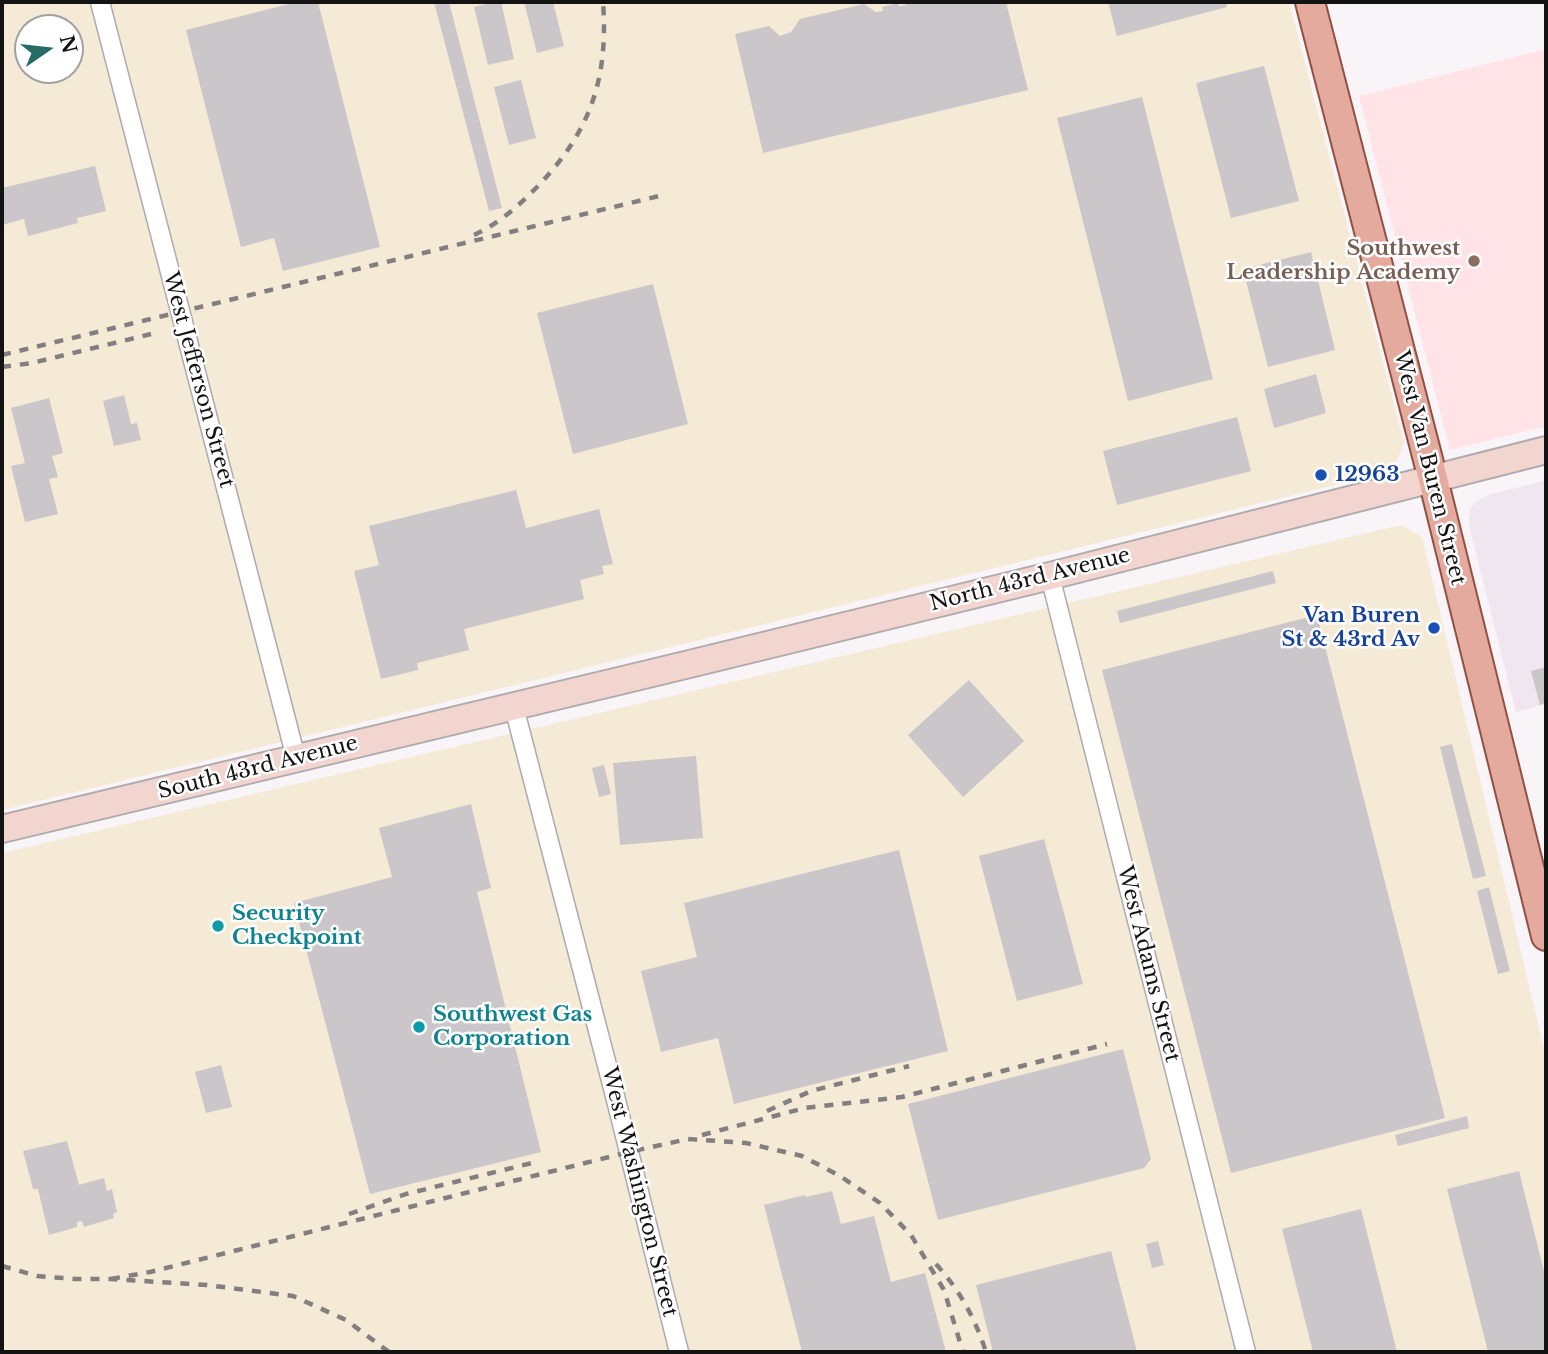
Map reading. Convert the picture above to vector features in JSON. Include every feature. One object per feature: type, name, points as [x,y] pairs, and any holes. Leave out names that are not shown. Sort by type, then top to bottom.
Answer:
[{"type":"main road","name":"West Van Buren Street","points":[[1310,2],[1433,479],[1546,936]]},
{"type":"main road","name":"North 43rd Avenue","points":[[514,707],[1050,576],[1546,450]]},
{"type":"main road","name":"South 43rd Avenue","points":[[2,829],[514,707]]},
{"type":"street","name":"West Jefferson Street","points":[[100,2],[296,758]]},
{"type":"street","name":"West Adams Street","points":[[1050,576],[1246,1352]]},
{"type":"street","name":"West Washington Street","points":[[514,707],[679,1352]]},
{"type":"shaded area","points":[[2,2],[1289,2],[1404,443],[1392,471],[2,810]]},
{"type":"shaded area","name":"Southwest Leadership Academy","points":[[1546,49],[1546,426],[1450,450],[1359,96]]},
{"type":"shaded area","points":[[1546,480],[1546,704],[1516,712],[1469,519],[1471,507],[1488,495]]},
{"type":"shaded area","points":[[1401,525],[1422,537],[1546,1057],[1546,1352],[2,1352],[2,853]]},
{"type":"building","points":[[297,2],[318,2],[380,247],[283,271],[274,238],[241,247],[186,30]]},
{"type":"building","points":[[434,2],[449,2],[502,208],[489,211]]},
{"type":"building","points":[[501,2],[514,59],[488,65],[474,7]]},
{"type":"building","points":[[524,2],[553,2],[564,46],[537,53]]},
{"type":"building","points":[[907,2],[1006,2],[1028,90],[763,153],[735,34],[769,26],[780,36],[791,32],[800,19],[864,4],[876,12],[883,11],[882,7],[898,3],[899,6],[906,5]]},
{"type":"building","points":[[1108,2],[1226,2],[1227,7],[1117,36]]},
{"type":"building","points":[[1264,66],[1299,201],[1231,218],[1196,83]]},
{"type":"building","points":[[521,80],[536,138],[509,145],[494,87]]},
{"type":"building","points":[[1142,97],[1213,379],[1128,401],[1057,118]]},
{"type":"building","points":[[95,166],[106,211],[77,218],[78,223],[28,236],[24,219],[2,225],[2,188]]},
{"type":"building","points":[[1311,252],[1335,350],[1268,367],[1243,269]]},
{"type":"building","points":[[653,284],[688,424],[573,454],[537,313]]},
{"type":"building","points":[[1316,374],[1326,413],[1274,428],[1264,389]]},
{"type":"building","points":[[124,395],[131,424],[137,423],[141,440],[114,446],[103,401]]},
{"type":"building","points":[[49,398],[63,453],[52,456],[58,477],[49,479],[58,514],[25,522],[11,466],[25,463],[11,408]]},
{"type":"building","points":[[1237,417],[1251,471],[1117,505],[1103,451]]},
{"type":"building","points":[[516,490],[526,528],[599,509],[613,564],[602,566],[604,574],[580,580],[584,599],[464,629],[469,650],[417,663],[418,670],[381,679],[354,571],[379,565],[369,526]]},
{"type":"building","points":[[1273,571],[1276,583],[1120,623],[1117,611]]},
{"type":"building","points":[[1317,615],[1445,1118],[1231,1173],[1102,670]]},
{"type":"building","points":[[1546,667],[1546,703],[1540,705],[1531,671]]},
{"type":"building","points":[[969,680],[1024,741],[963,797],[908,735]]},
{"type":"building","points":[[1452,744],[1486,876],[1473,879],[1440,747]]},
{"type":"building","points":[[696,756],[703,838],[620,845],[613,763]]},
{"type":"building","points":[[604,765],[611,794],[599,797],[592,768]]},
{"type":"building","name":"Southwest Gas Corporation","points":[[471,804],[491,888],[477,892],[541,1152],[370,1194],[294,903],[392,877],[379,828]]},
{"type":"building","points":[[1044,839],[1083,984],[1017,1001],[979,856]]},
{"type":"building","points":[[899,850],[948,1051],[734,1104],[718,1038],[661,1052],[641,971],[697,957],[684,903]]},
{"type":"building","points":[[1489,887],[1510,971],[1498,974],[1477,891]]},
{"type":"building","points":[[1123,1049],[1151,1159],[1144,1168],[938,1220],[908,1104]]},
{"type":"building","points":[[221,1065],[232,1107],[206,1113],[195,1072]]},
{"type":"building","points":[[1467,1116],[1469,1128],[1398,1146],[1395,1135]]},
{"type":"building","points":[[67,1141],[79,1185],[104,1178],[107,1191],[112,1189],[117,1212],[113,1214],[114,1218],[84,1227],[82,1221],[77,1222],[77,1227],[49,1235],[38,1189],[33,1189],[23,1151]]},
{"type":"building","points":[[1519,1171],[1546,1279],[1546,1352],[1488,1352],[1447,1189]]},
{"type":"building","points":[[832,1191],[841,1224],[874,1216],[891,1282],[925,1273],[946,1352],[802,1352],[764,1205]]},
{"type":"building","points":[[1361,1209],[1397,1352],[1313,1352],[1282,1229]]},
{"type":"building","points":[[1158,1241],[1164,1265],[1152,1268],[1146,1244]]},
{"type":"building","points":[[1111,1251],[1137,1352],[993,1352],[976,1285]]},
{"type":"railway","points":[[474,235],[504,217],[530,194],[550,173],[580,130],[598,83],[604,31],[603,2]]},
{"type":"railway","points":[[2,355],[659,196]]},
{"type":"railway","points":[[2,367],[32,363],[151,334]]},
{"type":"railway","points":[[702,1135],[805,1108],[902,1097],[1107,1044]]},
{"type":"railway","points":[[767,1111],[811,1091],[909,1066]]},
{"type":"railway","points":[[111,1279],[150,1272],[688,1139],[746,1143],[802,1156],[840,1176],[880,1203],[911,1235],[944,1290],[963,1352]]},
{"type":"railway","points":[[349,1214],[406,1194],[532,1163]]},
{"type":"railway","points":[[936,1264],[966,1305],[986,1352]]},
{"type":"railway","points":[[2,1266],[37,1276],[207,1285],[293,1296],[346,1320],[389,1352]]},
{"type":"place","name":"Southwest Leadership Academy","points":[[1474,261]]},
{"type":"place","name":"12963","points":[[1321,475]]},
{"type":"place","name":"Van Buren St & 43rd Av","points":[[1434,628]]},
{"type":"place","name":"Security Checkpoint","points":[[218,926]]},
{"type":"place","name":"Southwest Gas Corporation","points":[[419,1027]]}]
